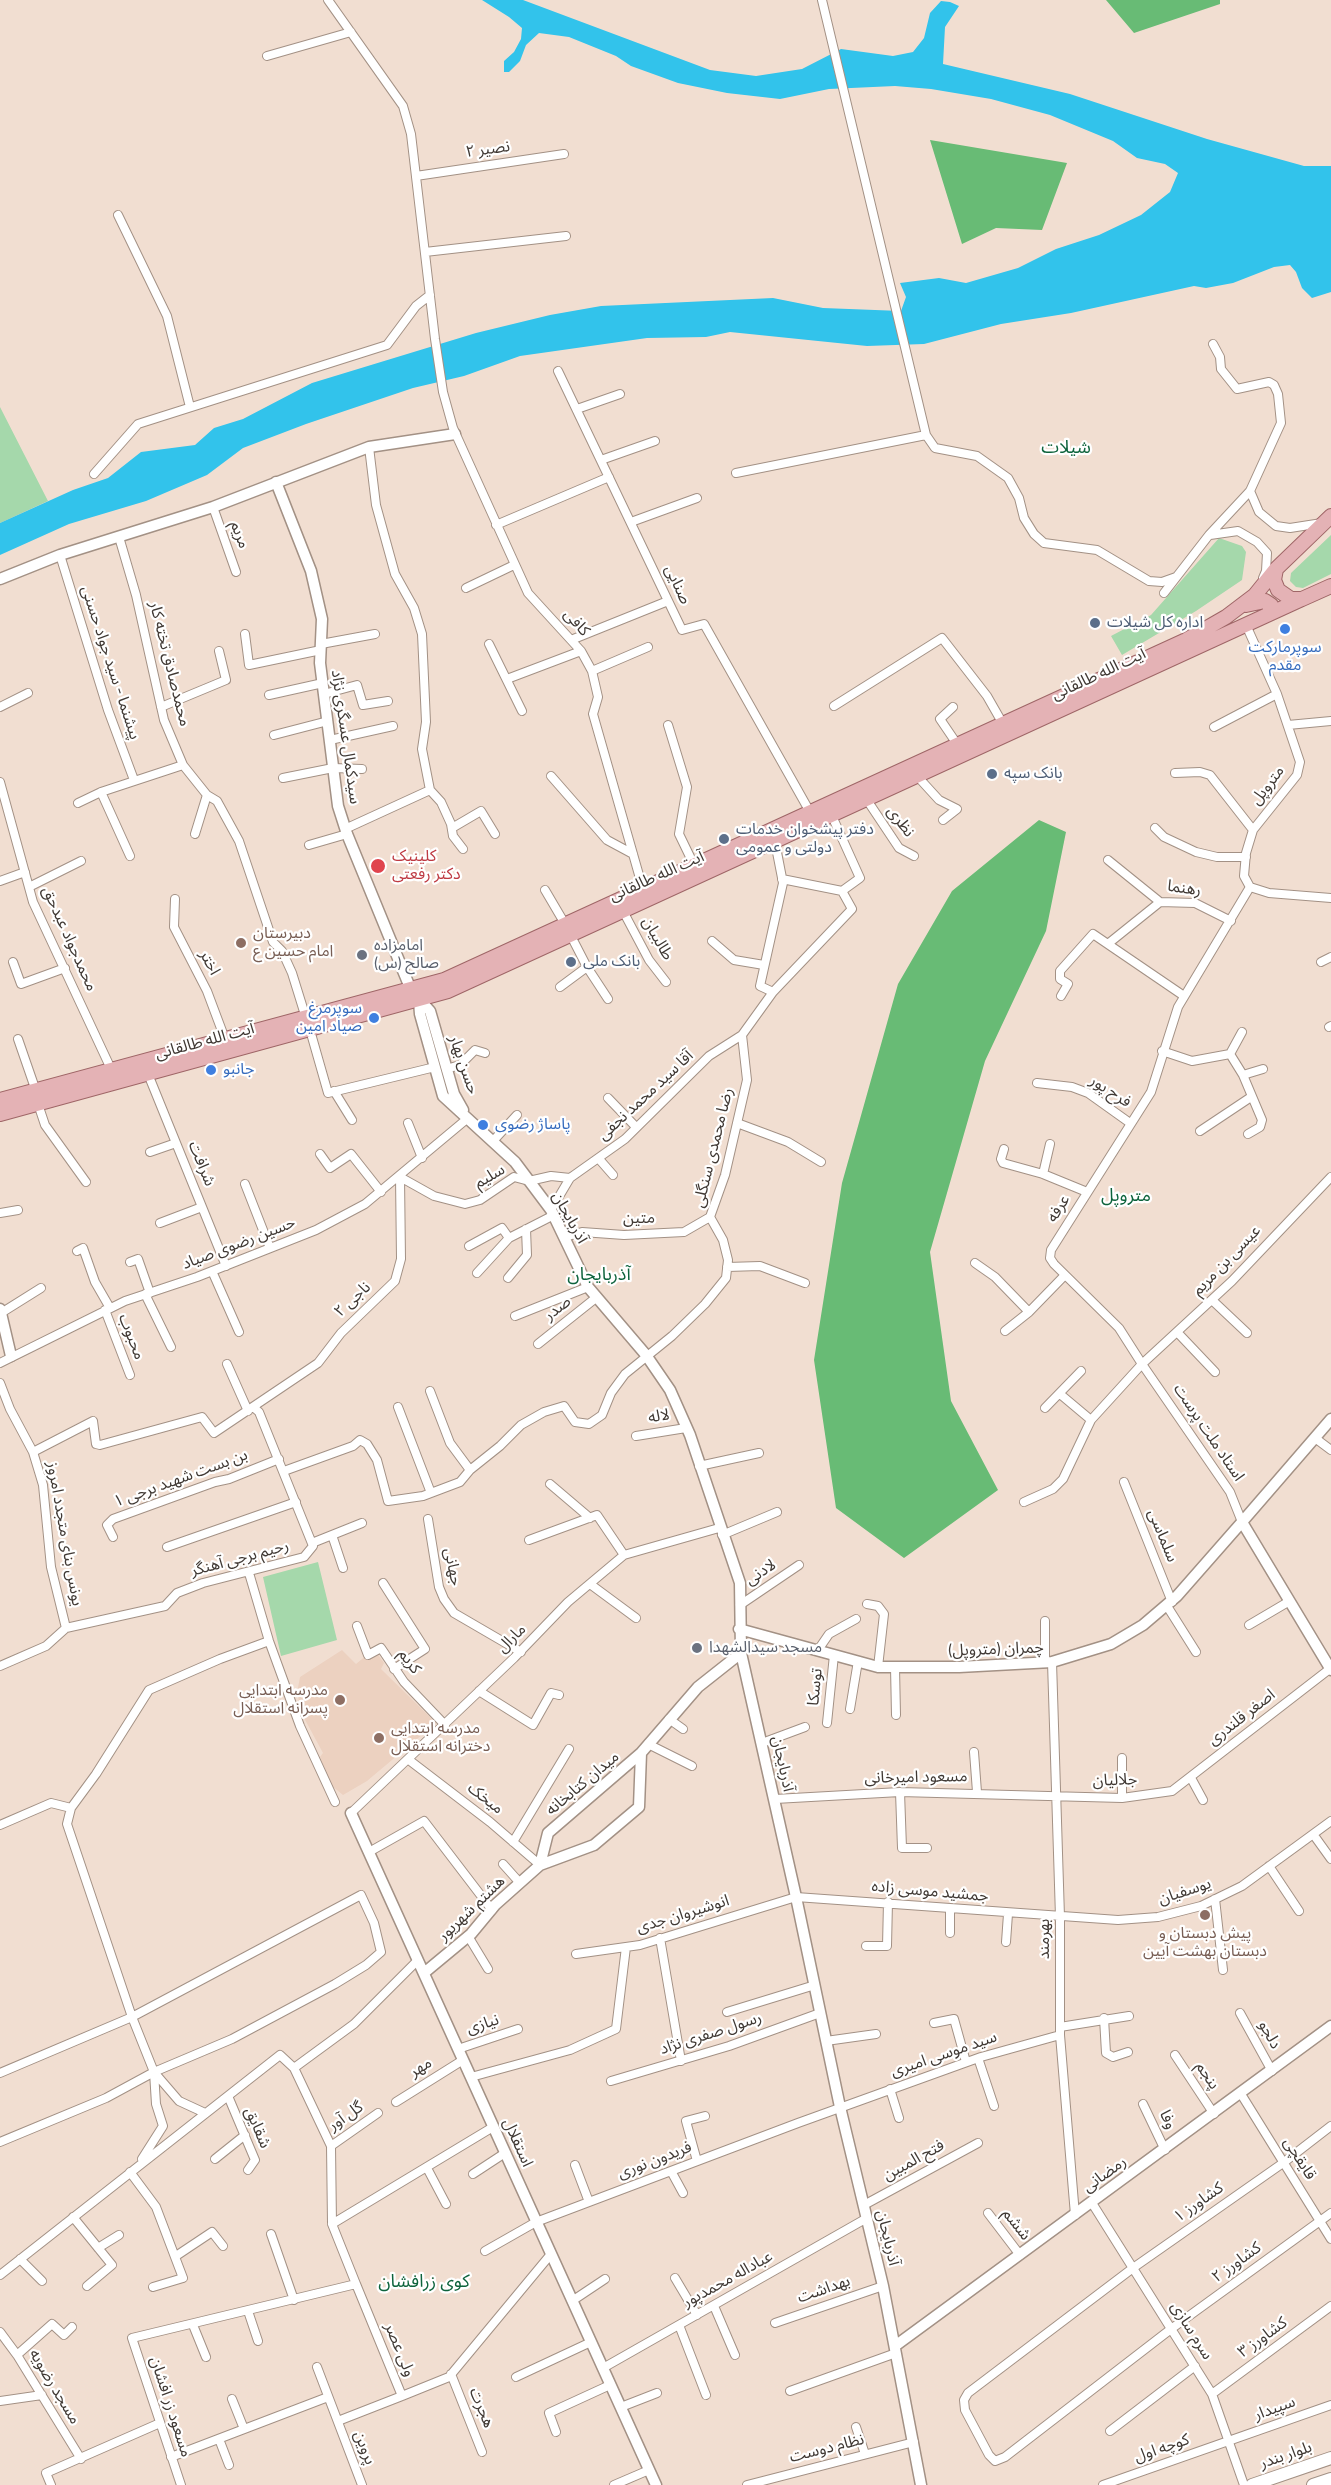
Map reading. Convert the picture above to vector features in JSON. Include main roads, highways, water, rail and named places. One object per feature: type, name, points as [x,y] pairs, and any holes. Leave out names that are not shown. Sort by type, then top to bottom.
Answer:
[{"type":"main road","name":"آیت الله طالقانی","points":[[0,1100],[37,1097],[148,1074],[308,1024],[415,995],[448,992],[643,889],[694,865],[812,818],[957,744],[1186,640],[1242,606],[1255,595],[1276,569],[1328,519]]},
{"type":"main road","points":[[1276,569],[1276,585],[1282,594],[1292,599],[1302,599]]},
{"type":"main road","name":"آیت الله طالقانی","points":[[568,930],[623,911],[775,842],[812,818],[832,816],[1331,586]]},
{"type":"main road","points":[[1242,606],[1265,601],[1271,605],[1269,614]]},
{"type":"main road","name":"آیت الله طالقانی","points":[[0,1114],[37,1097],[112,1071],[225,1040],[308,1024]]},
{"type":"main road","name":"بلوار بندر","points":[[1252,2485],[1331,2458]]},
{"type":"main road","points":[[1312,2485],[1331,2479]]},
{"type":"water","points":[[482,0],[523,0],[710,70],[756,76],[802,69],[841,49],[893,56],[913,52],[924,38],[930,13],[941,1],[950,2],[959,6],[945,27],[943,64],[1070,94],[1207,139],[1304,166],[1331,166],[1331,292],[1312,298],[1302,288],[1296,272],[1290,265],[1274,267],[1233,283],[1206,288],[1194,286],[1071,313],[1001,324],[924,344],[867,346],[730,332],[706,337],[647,338],[520,356],[464,376],[413,388],[243,448],[207,475],[146,501],[69,524],[0,555],[0,523],[73,490],[108,478],[141,452],[195,445],[214,428],[243,419],[312,383],[476,333],[550,315],[601,306],[773,298],[823,308],[901,311],[906,297],[900,283],[939,278],[966,283],[1018,268],[1056,249],[1099,235],[1141,215],[1170,192],[1178,173],[1165,164],[1137,158],[1113,141],[1050,115],[991,99],[931,89],[895,86],[829,89],[780,99],[727,93],[678,83],[631,66],[616,56],[569,37],[539,33],[526,45],[520,61],[509,72],[504,72],[504,61],[514,52],[521,39],[522,28]]},
{"type":"place","name":"اداره کل شیلات","points":[[1095,623]]},
{"type":"place","name":"سوپرمارکت مقدم","points":[[1285,629]]},
{"type":"place","name":"بانک سپه","points":[[992,774]]},
{"type":"place","name":"دفتر پیشخوان خدمات دولتی و عمومی","points":[[724,839]]},
{"type":"place","name":"کلینیک دکتر رفعتی","points":[[378,866]]},
{"type":"place","name":"دبیرستان امام حسین ع","points":[[241,943]]},
{"type":"place","name":"امامزاده صالح (س)","points":[[362,955]]},
{"type":"place","name":"بانک ملی","points":[[571,962]]},
{"type":"place","name":"سوپرمرغ صیاد امین","points":[[374,1018]]},
{"type":"place","name":"جانبو","points":[[211,1070]]},
{"type":"place","name":"پاساژ رضوی","points":[[483,1125]]},
{"type":"place","name":"مسجد سیدالشهدا","points":[[697,1648]]},
{"type":"place","name":"مدرسه ابتدایی پسرانه استقلال","points":[[340,1700]]},
{"type":"place","name":"مدرسه ابتدایی دخترانه استقلال","points":[[379,1738]]},
{"type":"place","name":"پیش دبستان و دبستان بهشت آیین","points":[[1205,1915]]},
{"type":"district","name":"شیلات","points":[[1066,449]]},
{"type":"district","name":"متروپل","points":[[1126,1197]]},
{"type":"district","name":"آذربایجان","points":[[599,1276]]},
{"type":"district","name":"کوی زرافشان","points":[[424,2283]]}]
